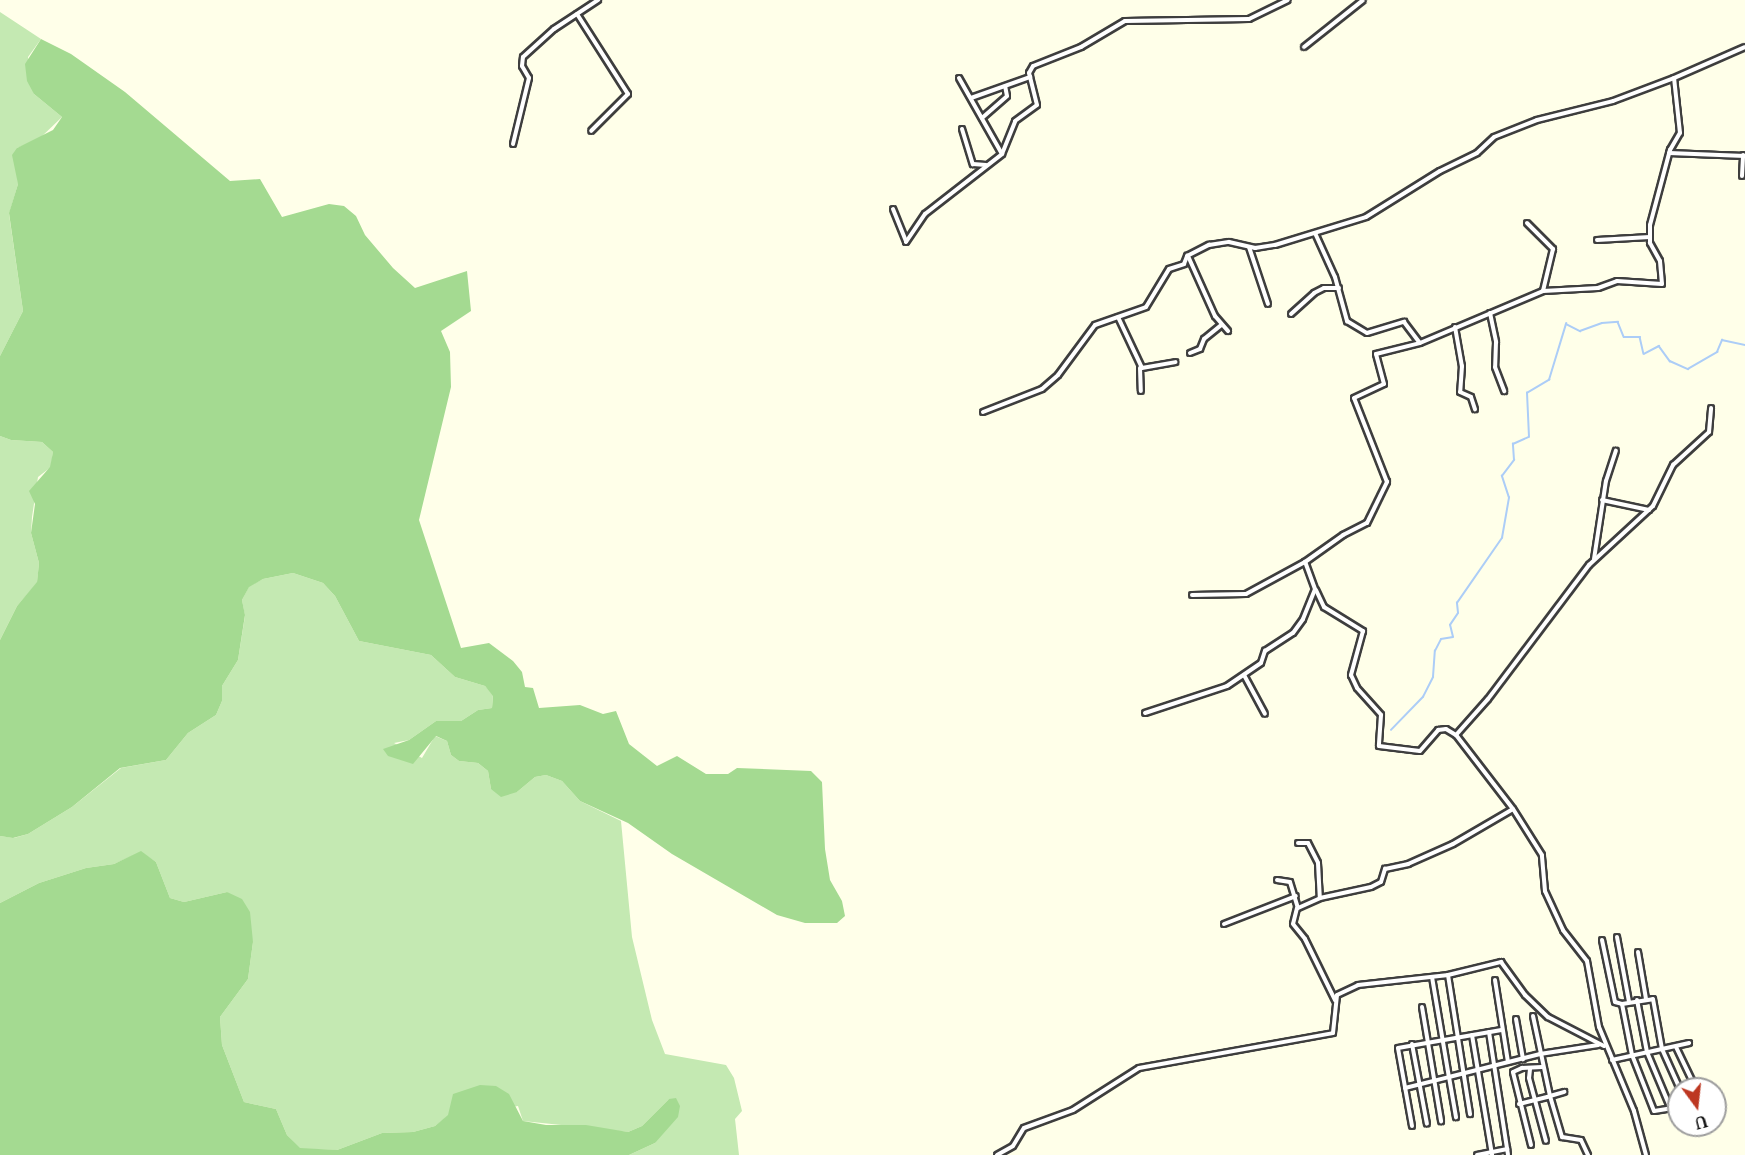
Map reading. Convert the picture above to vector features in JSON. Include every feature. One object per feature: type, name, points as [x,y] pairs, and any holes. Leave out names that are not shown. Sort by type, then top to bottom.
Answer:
[{"type":"street","points":[[513,144],[529,78],[522,66],[523,57],[598,0]]},
{"type":"street","points":[[892,209],[906,242],[925,214],[1002,154],[1015,121],[1037,105],[1030,77],[1033,66],[1081,47],[1125,21],[1249,19],[1288,0]]},
{"type":"street","points":[[1304,47],[1363,0]]},
{"type":"street","points":[[577,14],[628,94],[591,131]]},
{"type":"street","points":[[983,412],[1042,389],[1058,375],[1095,324],[1146,307],[1162,276],[1184,264],[1187,256],[1222,242],[1249,247],[1275,245],[1374,215],[1440,171],[1476,153],[1494,137],[1537,120],[1613,101],[1674,78],[1745,47]]},
{"type":"street","points":[[970,98],[1030,77]]},
{"type":"street","points":[[959,78],[1002,154]]},
{"type":"street","points":[[1192,595],[1246,594],[1305,562],[1343,535],[1367,523],[1385,492],[1386,474],[1354,398],[1384,384],[1376,354],[1420,342],[1543,291],[1598,288],[1622,280],[1660,285],[1660,261],[1650,237],[1652,213],[1669,153],[1680,133],[1674,78]]},
{"type":"street","points":[[982,118],[1007,96],[1005,86]]},
{"type":"street","points":[[962,129],[973,164],[986,165]]},
{"type":"street","points":[[1669,153],[1744,155],[1742,176]]},
{"type":"street","points":[[1527,223],[1553,249],[1543,291]]},
{"type":"street","points":[[1315,233],[1339,288],[1342,314],[1362,332],[1369,333],[1404,322],[1420,342]]},
{"type":"street","points":[[1596,240],[1650,237]]},
{"type":"street","points":[[1249,247],[1268,304]]},
{"type":"street","points":[[1187,256],[1221,325],[1228,331]]},
{"type":"street","points":[[1291,314],[1314,293],[1324,288],[1339,288]]},
{"type":"street","points":[[1490,313],[1496,342],[1495,367],[1504,391]]},
{"type":"street","points":[[1118,316],[1140,367],[1141,391]]},
{"type":"street","points":[[1190,353],[1200,349],[1204,339],[1215,334],[1221,325]]},
{"type":"street","points":[[1455,327],[1462,366],[1460,392],[1471,397],[1475,409]]},
{"type":"street","points":[[1140,367],[1175,362]]},
{"type":"street","points":[[1456,735],[1594,560],[1649,510],[1673,465],[1709,432],[1711,408]]},
{"type":"street","points":[[1594,560],[1602,500],[1616,451]]},
{"type":"street","points":[[1602,500],[1649,510]]},
{"type":"street","points":[[1305,562],[1324,607],[1363,631],[1352,675],[1357,688],[1381,715],[1379,746],[1417,752],[1426,747],[1438,730],[1446,729],[1456,735],[1513,809],[1544,859],[1544,886],[1552,907],[1587,961],[1605,1046],[1634,1111],[1646,1155]]},
{"type":"street","points":[[1145,713],[1227,686],[1244,675],[1263,661],[1265,651],[1298,628],[1316,589]]},
{"type":"street","points":[[1244,675],[1265,714]]},
{"type":"street","points":[[1297,908],[1320,898],[1378,885],[1386,868],[1408,864],[1454,844],[1513,809]]},
{"type":"street","points":[[1298,843],[1310,844],[1318,863],[1320,898]]},
{"type":"street","points":[[1277,880],[1288,881],[1296,896],[1297,908],[1293,924],[1305,939],[1335,1001]]},
{"type":"street","points":[[1224,924],[1296,896]]},
{"type":"street","points":[[1617,937],[1629,1002]]},
{"type":"street","points":[[1602,940],[1615,1002],[1622,1004],[1653,999],[1662,1049],[1675,1077]]},
{"type":"street","points":[[1638,952],[1646,999]]},
{"type":"street","points":[[997,1155],[1013,1146],[1024,1128],[1072,1110],[1136,1069],[1331,1034],[1335,1031],[1337,995],[1349,987],[1448,975],[1501,962],[1525,995],[1548,1017],[1605,1046]]},
{"type":"street","points":[[1448,975],[1470,1114]]},
{"type":"street","points":[[1432,977],[1456,1117]]},
{"type":"street","points":[[1496,980],[1500,1030],[1508,1062]]},
{"type":"street","points":[[1637,1000],[1647,1052],[1667,1100]]},
{"type":"street","points":[[1622,1004],[1632,1055],[1654,1111],[1667,1109]]},
{"type":"street","points":[[1422,1007],[1426,1042],[1441,1121]]},
{"type":"street","points":[[1533,1016],[1539,1054],[1562,1137],[1581,1140],[1588,1155]]},
{"type":"street","points":[[1516,1019],[1522,1059]]},
{"type":"street","points":[[1412,1126],[1398,1048],[1500,1030]]},
{"type":"street","points":[[1489,1032],[1508,1155]]},
{"type":"street","points":[[1472,1035],[1492,1153]]},
{"type":"street","points":[[1612,1060],[1689,1043]]},
{"type":"street","points":[[1412,1044],[1426,1124]]},
{"type":"street","points":[[1405,1088],[1539,1054],[1588,1044],[1605,1046]]},
{"type":"street","points":[[1676,1047],[1690,1077]]},
{"type":"street","points":[[1531,1145],[1519,1104],[1513,1072],[1522,1068],[1542,1066]]},
{"type":"street","points":[[1530,1069],[1534,1100],[1546,1141]]},
{"type":"street","points":[[1519,1104],[1564,1092]]},
{"type":"street","points":[[1477,1155],[1508,1149]]},
{"type":"green space","points":[[0,12],[41,39],[28,57],[34,94],[62,117],[38,140],[17,148],[18,184],[9,214],[23,311],[0,356]]},
{"type":"green space","points":[[41,39],[71,54],[125,92],[230,181],[260,179],[282,217],[329,204],[344,206],[356,216],[365,235],[393,268],[415,288],[467,271],[471,311],[441,331],[450,352],[451,387],[419,520],[461,648],[489,643],[513,661],[522,672],[525,687],[533,688],[539,708],[580,705],[603,714],[616,711],[629,744],[657,766],[677,756],[706,774],[728,774],[737,768],[811,771],[822,782],[825,849],[830,880],[842,901],[845,916],[837,923],[805,923],[777,915],[672,854],[628,823],[580,801],[562,781],[546,775],[535,777],[517,792],[501,797],[491,789],[488,771],[478,763],[459,761],[451,755],[447,741],[436,736],[413,764],[388,756],[383,749],[409,740],[436,721],[461,721],[478,710],[492,708],[493,696],[485,686],[455,677],[431,655],[359,641],[335,596],[323,583],[293,573],[263,579],[249,587],[242,600],[245,615],[238,660],[222,686],[222,701],[216,715],[188,733],[166,760],[120,768],[72,807],[28,834],[13,838],[0,836],[0,640],[17,606],[37,582],[39,563],[31,533],[35,504],[29,491],[50,467],[53,452],[42,442],[11,440],[0,436],[0,356],[23,311],[9,213],[18,184],[12,155],[17,148],[53,130],[62,117],[34,94],[27,81],[25,64]]},
{"type":"green space","points":[[0,436],[11,440],[42,442],[53,452],[51,467],[38,477],[32,517],[31,533],[39,563],[37,583],[17,606],[0,640]]},
{"type":"green space","points":[[293,573],[323,583],[335,596],[359,641],[431,655],[455,677],[485,686],[493,695],[492,708],[478,710],[461,721],[436,721],[409,740],[394,743],[422,758],[435,736],[447,741],[451,755],[459,761],[478,763],[488,771],[491,789],[517,792],[535,777],[546,775],[562,781],[580,801],[621,821],[632,937],[652,1020],[665,1054],[726,1065],[734,1078],[742,1111],[735,1119],[739,1155],[629,1155],[655,1143],[669,1099],[642,1126],[628,1132],[523,1121],[518,1106],[448,1116],[435,1126],[413,1132],[382,1133],[337,1150],[300,1149],[287,1135],[276,1109],[244,1102],[222,1045],[220,1017],[248,979],[253,942],[227,892],[184,902],[170,898],[156,862],[141,852],[114,864],[86,868],[39,883],[0,903],[0,836],[14,838],[28,834],[72,807],[121,768],[166,760],[188,733],[216,715],[222,701],[222,686],[238,660],[245,616],[242,600],[249,586],[263,579]]},
{"type":"green space","points":[[141,851],[156,862],[170,898],[184,902],[227,892],[242,899],[250,912],[253,942],[248,979],[220,1017],[222,1045],[244,1102],[276,1109],[287,1135],[300,1148],[337,1150],[382,1133],[413,1132],[435,1126],[448,1115],[453,1094],[480,1085],[496,1086],[509,1094],[523,1121],[546,1125],[586,1125],[628,1132],[642,1126],[669,1099],[676,1098],[680,1106],[678,1117],[655,1143],[629,1155],[0,1155],[0,903],[39,883],[86,868],[114,864]]},
{"type":"waterway","points":[[1391,730],[1423,697],[1433,677],[1435,651],[1441,639],[1453,637],[1450,625],[1458,613],[1457,603],[1502,538],[1509,498],[1502,476],[1514,460],[1513,444],[1529,437],[1527,393],[1549,380],[1566,324],[1580,331],[1602,323],[1618,322],[1624,337],[1640,337],[1644,354],[1659,346],[1670,361],[1688,369],[1717,352],[1722,340],[1745,345]]}]
